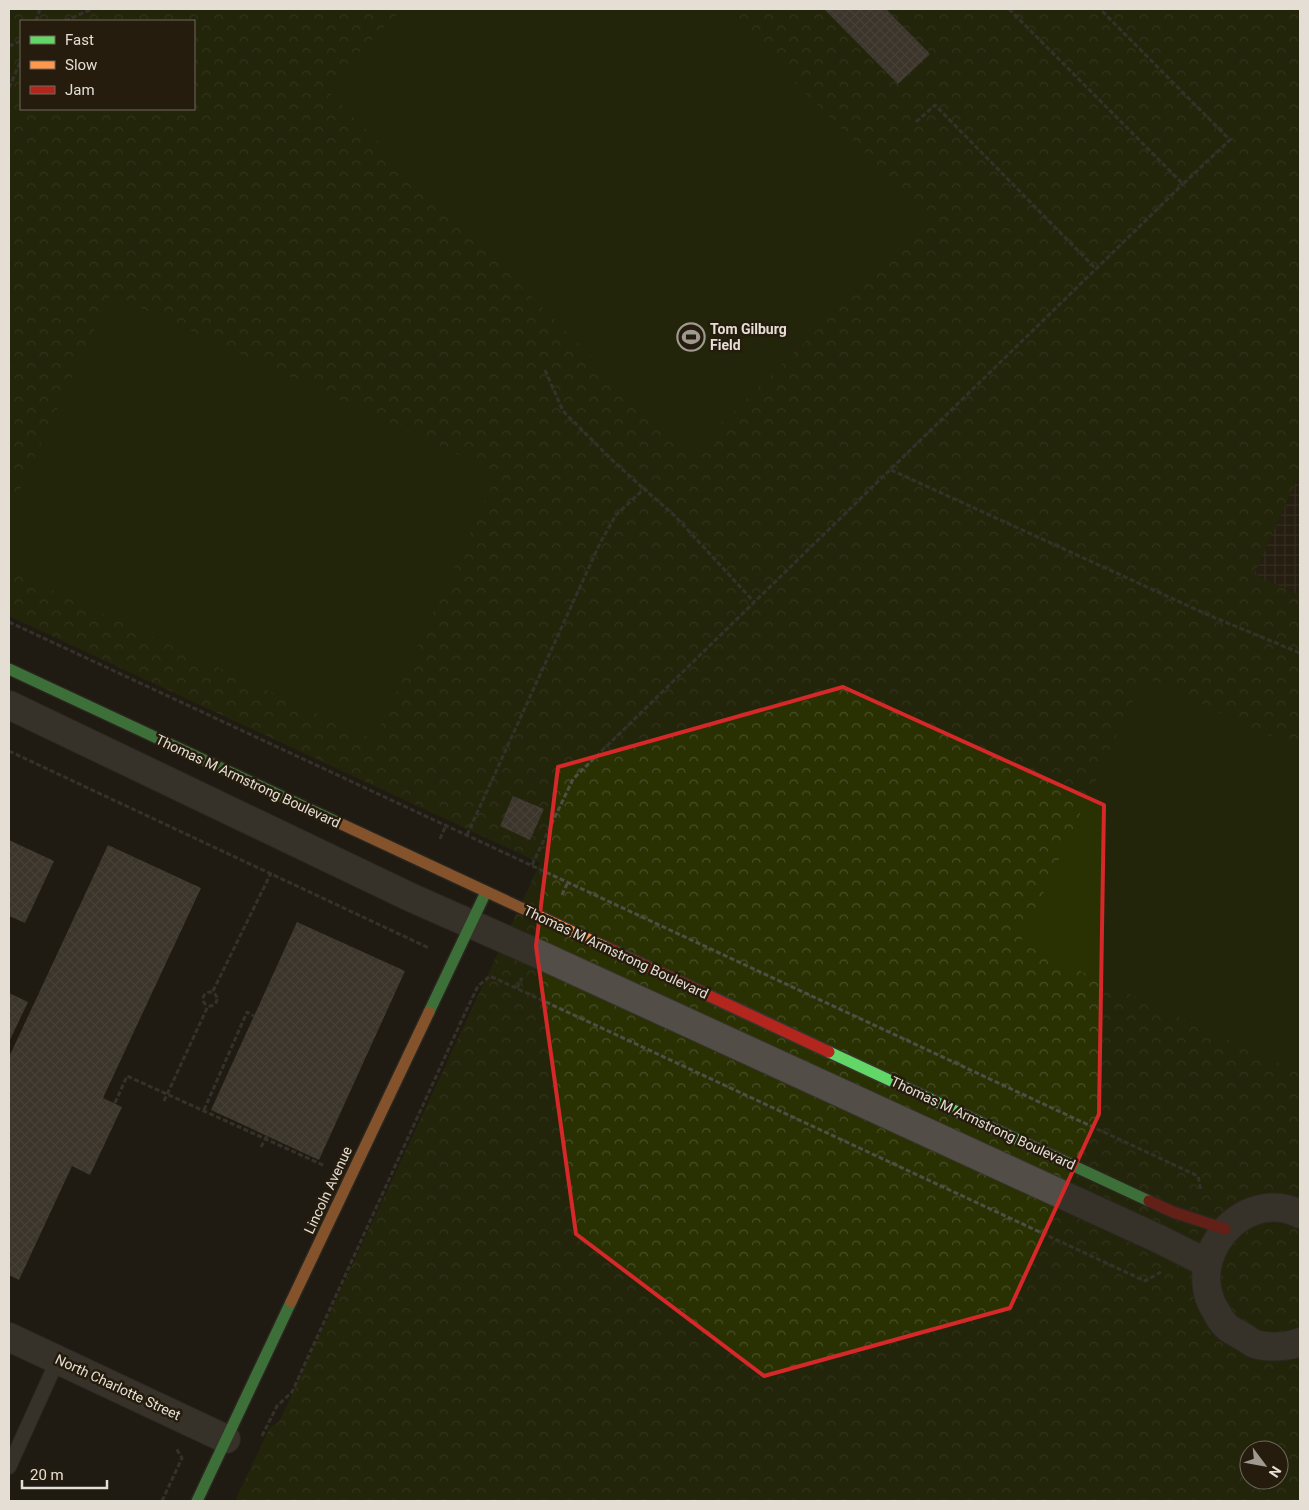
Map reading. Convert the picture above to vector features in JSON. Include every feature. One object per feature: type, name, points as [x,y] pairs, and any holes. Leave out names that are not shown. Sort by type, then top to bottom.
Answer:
[{"type":"street","name":"Thomas M Armstrong Boulevard","points":[[9,669],[1173,1212],[1224,1230]]},
{"type":"street","points":[[9,705],[410,897],[1207,1263]]},
{"type":"street","name":"Lincoln Avenue","points":[[196,1501],[486,892]]},
{"type":"street","points":[[1300,1214],[1291,1209],[1268,1208],[1244,1214],[1224,1230],[1211,1250],[1207,1263],[1207,1288],[1211,1305],[1225,1325],[1254,1344],[1273,1347],[1300,1342]]},
{"type":"street","name":"North Charlotte Street","points":[[9,1336],[226,1439]]},
{"type":"lane","points":[[9,1466],[58,1359]]},
{"type":"path","points":[[67,20],[92,9]]},
{"type":"path","points":[[1009,9],[1184,184]]},
{"type":"path","points":[[532,866],[573,779],[1230,140],[1100,9]]},
{"type":"path","points":[[9,88],[20,62]]},
{"type":"path","points":[[916,122],[935,105],[1096,269]]},
{"type":"path","points":[[545,370],[564,411],[612,460],[675,516],[755,603]]},
{"type":"path","points":[[891,470],[1206,614],[1300,653]]},
{"type":"path","points":[[467,835],[600,543],[616,515],[644,489]]},
{"type":"path","points":[[9,622],[1198,1176],[1200,1190],[1205,1194]]},
{"type":"path","points":[[9,751],[429,947]]},
{"type":"path","points":[[208,1006],[204,1003],[203,996],[213,991],[271,873]]},
{"type":"path","points":[[260,1440],[277,1406],[292,1392],[465,1012],[478,986],[490,976],[1145,1281],[1164,1270]]},
{"type":"path","points":[[208,1006],[214,1005],[218,1000],[217,995],[213,991]]},
{"type":"path","points":[[164,1101],[208,1006]]},
{"type":"path","points":[[204,1110],[247,1012],[254,1016]]},
{"type":"path","points":[[115,1103],[127,1076],[266,1137],[325,1166]]},
{"type":"path","points":[[262,1147],[266,1137]]},
{"type":"path","points":[[162,1501],[182,1458],[175,1446],[170,1444]]},
{"type":"highlighted area","points":[[843,687],[1104,805],[1099,1114],[1010,1308],[764,1376],[576,1234],[536,946],[558,767]]},
{"type":"shaded area","points":[[1300,473],[1300,596],[1254,574]]},
{"type":"green space","points":[[9,9],[1300,9],[1300,473],[1254,574],[1300,596],[1300,1501],[235,1501],[270,1427],[279,1422],[540,863],[9,616]]},
{"type":"green space","name":"Tom Gilburg Field","points":[[403,9],[722,9],[931,219],[689,455],[324,87]]},
{"type":"green space","points":[[111,294],[498,473],[374,740],[9,570],[9,513]]},
{"type":"green space","points":[[1144,677],[1300,750],[1300,1073],[1020,943]]},
{"type":"building","points":[[824,9],[886,9],[930,54],[898,84]]},
{"type":"building","points":[[513,796],[544,809],[530,840],[500,826]]},
{"type":"building","points":[[9,840],[54,861],[25,923],[9,916]]},
{"type":"building","points":[[108,845],[201,888],[103,1098],[122,1107],[90,1175],[72,1166],[19,1280],[9,1275],[9,1057]]},
{"type":"building","points":[[297,922],[405,971],[319,1160],[211,1110]]},
{"type":"building","points":[[9,993],[28,1002],[9,1042]]},
{"type":"traffic: fast","points":[[9,669],[337,822]]},
{"type":"traffic: fast","points":[[429,1012],[486,892]]},
{"type":"traffic: fast","points":[[829,1052],[1149,1201]]},
{"type":"traffic: fast","points":[[197,1501],[291,1302]]},
{"type":"traffic: slow","points":[[337,822],[605,947]]},
{"type":"traffic: slow","points":[[291,1302],[429,1012]]},
{"type":"traffic: jam","points":[[605,947],[829,1052]]},
{"type":"traffic: jam","points":[[1149,1201],[1173,1212],[1225,1229]]},
{"type":"place","name":"Tom Gilburg Field","points":[[691,337]]}]
